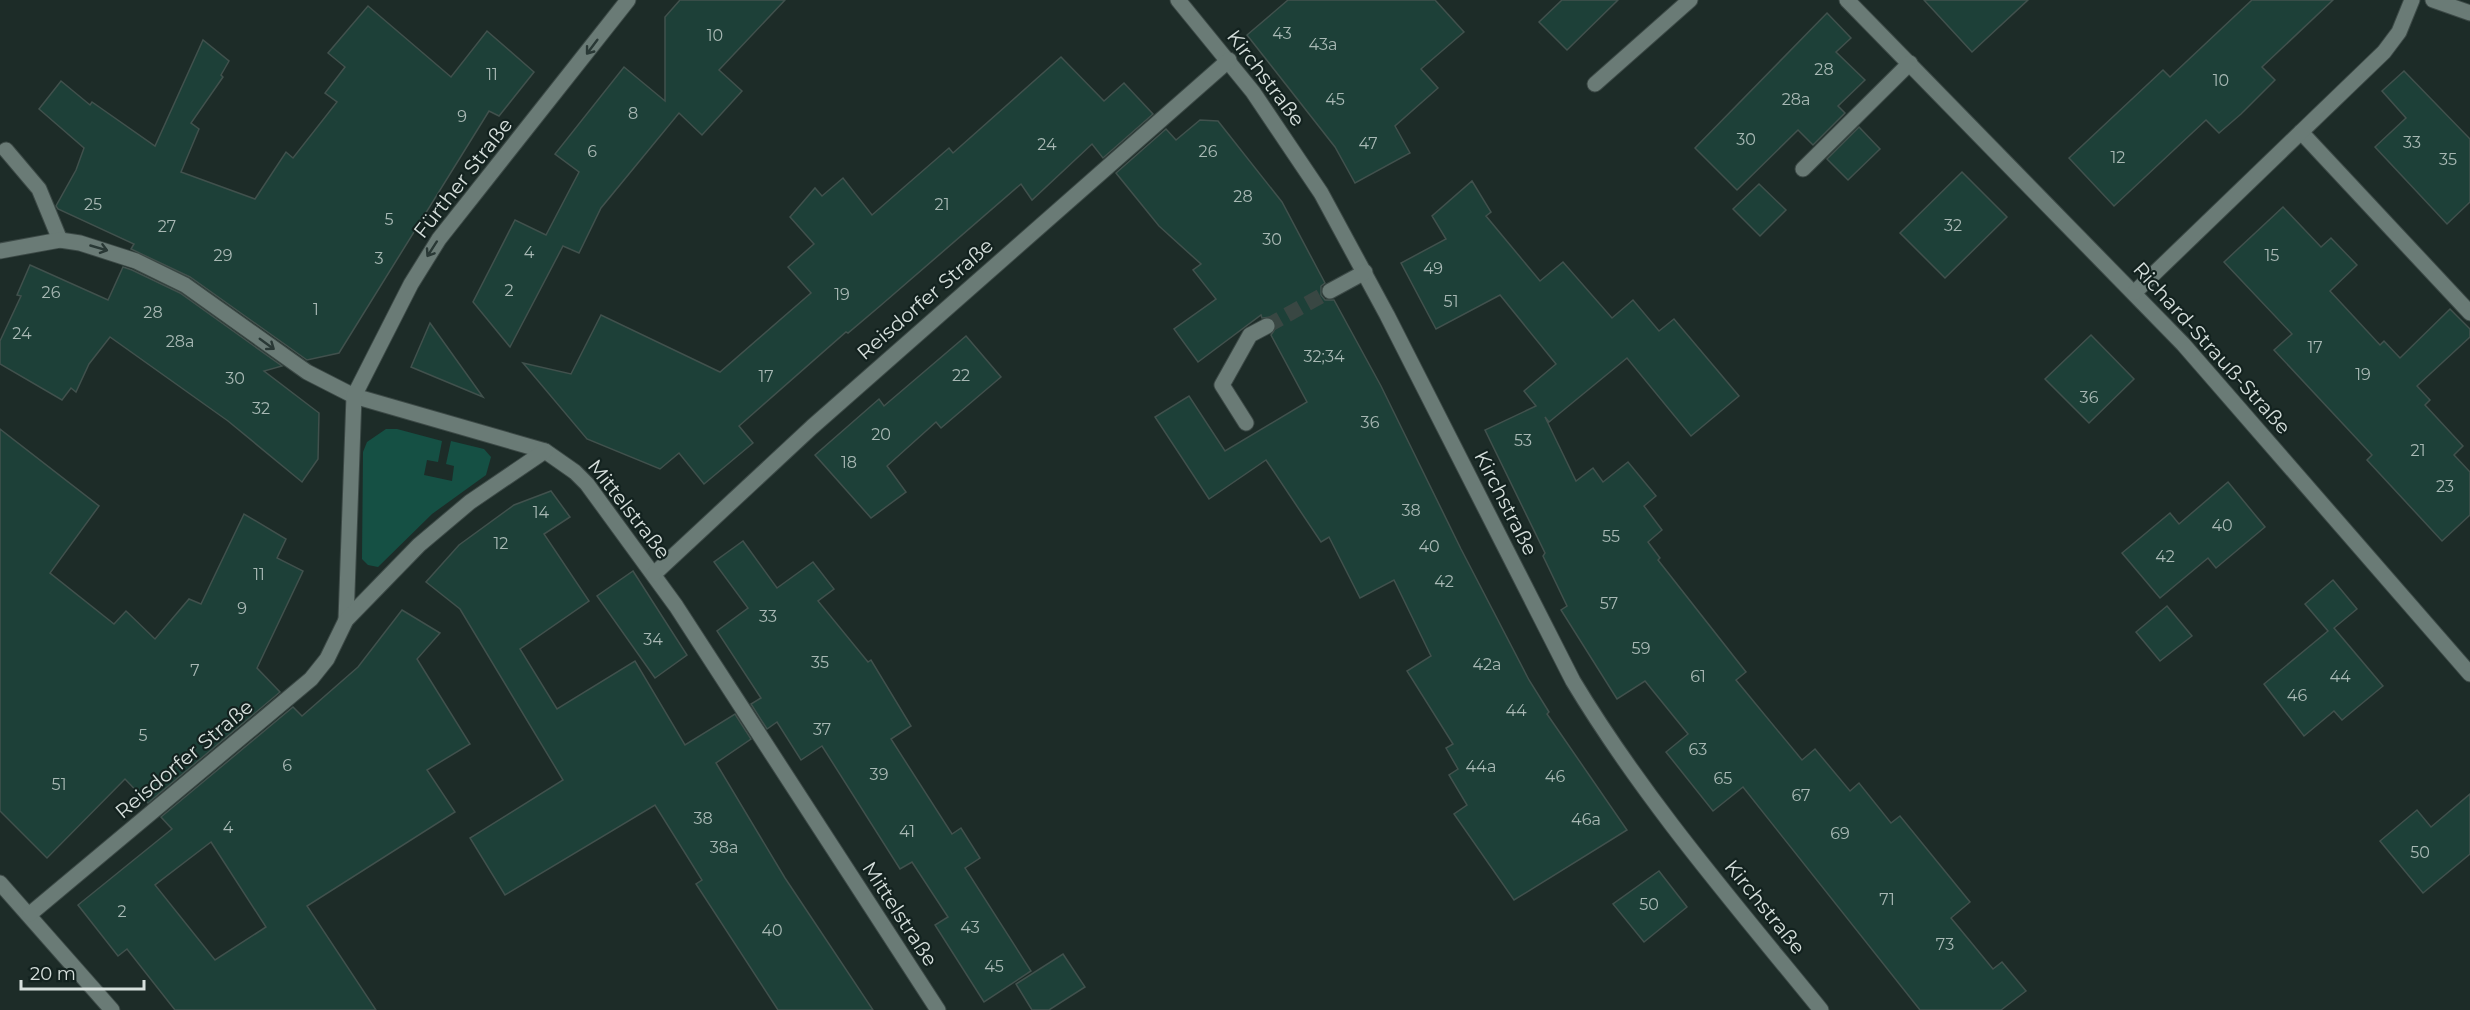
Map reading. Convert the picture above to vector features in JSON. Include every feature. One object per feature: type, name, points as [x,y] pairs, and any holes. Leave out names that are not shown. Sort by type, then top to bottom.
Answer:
[{"type":"street","name":"Fürther Straße","points":[[354,396],[411,284],[439,239],[628,0]]},
{"type":"street","name":"Kirchstraße","points":[[1178,0],[1229,60],[1298,156],[1365,272],[1573,681],[1592,713],[1642,787],[1821,1010]]},
{"type":"street","points":[[1595,84],[1690,0]]},
{"type":"street","name":"Richard-Strauß-Straße","points":[[1847,0],[2135,292],[2470,674]]},
{"type":"street","points":[[2135,292],[2384,52],[2399,32],[2412,0]]},
{"type":"street","points":[[2433,0],[2470,12]]},
{"type":"street","name":"Reisdorfer Straße","points":[[654,574],[812,427],[1229,60]]},
{"type":"street","points":[[1803,169],[1910,63]]},
{"type":"street","points":[[2301,132],[2470,314]]},
{"type":"street","points":[[6,150],[39,189],[60,240]]},
{"type":"street","name":"Mittelstraße","points":[[0,251],[60,240],[101,248],[161,273],[192,290],[307,372],[354,396],[545,451],[575,472],[587,484],[654,574],[938,1010]]},
{"type":"street","points":[[1330,291],[1365,272]]},
{"type":"street","points":[[1246,423],[1222,385],[1250,335],[1267,326]]},
{"type":"street","name":"Reisdorfer Straße","points":[[346,620],[354,396]]},
{"type":"street","name":"Reisdorfer Straße","points":[[30,914],[304,685],[327,659],[346,620],[444,523],[496,483],[545,451]]},
{"type":"street","points":[[0,883],[30,914],[112,1010]]},
{"type":"green space","points":[[386,429],[397,429],[442,441],[438,462],[427,460],[424,475],[452,481],[454,466],[446,464],[451,441],[484,449],[491,457],[486,475],[432,514],[378,567],[368,565],[362,559],[363,452],[367,442]]},
{"type":"building","points":[[680,0],[785,0],[719,70],[742,91],[702,135],[679,113],[601,208],[579,253],[563,246],[510,347],[473,302],[515,220],[546,235],[579,172],[555,154],[624,67],[665,101],[665,17]]},
{"type":"building","points":[[1288,0],[1435,0],[1464,32],[1421,69],[1438,88],[1395,126],[1410,153],[1355,183],[1335,147],[1247,35]]},
{"type":"building","points":[[1562,0],[1618,0],[1567,50],[1539,22]]},
{"type":"building","points":[[1924,0],[2028,0],[1972,52]]},
{"type":"building","points":[[2252,0],[2333,0],[2262,67],[2275,80],[2241,114],[2219,133],[2206,120],[2114,206],[2069,158],[2163,70],[2170,77]]},
{"type":"building","points":[[368,6],[451,77],[487,31],[534,72],[499,116],[489,111],[339,353],[307,360],[190,277],[131,249],[134,244],[58,209],[56,206],[76,170],[84,148],[39,109],[61,81],[90,105],[92,102],[155,146],[203,40],[229,61],[221,75],[223,77],[191,123],[199,129],[181,172],[255,199],[286,152],[293,158],[337,102],[325,93],[345,67],[328,53]]},
{"type":"building","points":[[1827,13],[1851,38],[1836,52],[1865,80],[1838,106],[1845,113],[1813,145],[1798,130],[1737,190],[1695,148]]},
{"type":"building","points":[[1061,57],[1104,101],[1124,83],[1153,114],[1103,158],[1092,144],[1032,200],[1021,184],[739,426],[753,443],[704,484],[679,453],[660,469],[587,439],[523,363],[571,374],[601,315],[720,372],[811,293],[788,267],[814,244],[790,217],[815,188],[822,196],[843,178],[872,215],[949,148],[953,153]]},
{"type":"building","points":[[2404,71],[2470,139],[2470,202],[2447,224],[2375,147],[2406,118],[2382,91]]},
{"type":"building","points":[[1200,120],[1218,121],[1282,202],[1325,283],[1321,286],[1321,295],[1325,300],[1334,300],[1381,386],[1461,549],[1529,680],[1549,712],[1547,714],[1627,830],[1514,900],[1454,814],[1467,805],[1449,775],[1458,769],[1446,748],[1453,744],[1407,671],[1431,656],[1394,580],[1360,598],[1329,537],[1321,542],[1266,460],[1209,499],[1155,417],[1189,396],[1225,451],[1307,402],[1271,335],[1277,326],[1272,317],[1262,318],[1261,315],[1198,362],[1174,329],[1216,299],[1193,270],[1201,264],[1159,226],[1116,173],[1166,129],[1176,140]]},
{"type":"building","points":[[1859,127],[1880,149],[1848,180],[1827,159]]},
{"type":"building","points":[[1962,172],[2007,217],[1945,278],[1900,233]]},
{"type":"building","points":[[1472,181],[1491,212],[1486,216],[1540,281],[1563,262],[1612,318],[1633,300],[1659,331],[1674,319],[1739,396],[1691,436],[1627,358],[1549,422],[1545,417],[1576,481],[1593,468],[1603,482],[1628,462],[1656,496],[1644,506],[1662,530],[1648,542],[1660,558],[1658,560],[1746,672],[1736,680],[1802,760],[1815,749],[1850,791],[1859,783],[1891,823],[1900,816],[1970,902],[1951,918],[1993,969],[2002,962],[2026,991],[2001,1010],[1920,1010],[1743,787],[1713,811],[1666,752],[1688,734],[1645,681],[1617,699],[1561,610],[1567,606],[1543,556],[1545,553],[1485,430],[1536,406],[1524,391],[1556,364],[1500,295],[1436,329],[1401,263],[1446,239],[1432,216]]},
{"type":"building","points":[[1759,184],[1786,210],[1760,236],[1733,209]]},
{"type":"building","points":[[2283,207],[2321,247],[2331,238],[2357,265],[2330,291],[2380,345],[2384,341],[2400,358],[2450,309],[2470,329],[2470,337],[2417,386],[2430,400],[2425,405],[2463,446],[2454,455],[2470,472],[2470,515],[2442,541],[2367,460],[2372,455],[2274,350],[2292,334],[2224,262]]},
{"type":"building","points":[[30,265],[108,300],[123,267],[132,270],[180,293],[282,366],[264,371],[319,413],[318,459],[302,482],[228,421],[110,337],[89,364],[76,392],[71,388],[62,400],[0,364],[0,341],[21,296],[17,295]]},
{"type":"building","points":[[430,323],[483,397],[411,367]]},
{"type":"building","points":[[2091,335],[2134,379],[2089,423],[2045,379]]},
{"type":"building","points":[[966,336],[1001,377],[941,428],[936,422],[887,466],[906,492],[871,518],[815,455],[879,399],[884,406]]},
{"type":"building","points":[[0,429],[99,506],[50,573],[114,624],[126,611],[155,639],[189,599],[201,604],[244,514],[286,539],[277,558],[303,571],[257,668],[280,692],[148,803],[125,779],[47,858],[0,811]]},
{"type":"building","points":[[2228,482],[2265,527],[2216,568],[2208,558],[2160,598],[2122,553],[2170,513],[2179,524]]},
{"type":"building","points":[[551,491],[570,517],[544,534],[589,601],[520,649],[557,709],[635,661],[685,745],[735,714],[751,739],[716,763],[785,878],[873,1010],[778,1010],[696,884],[702,880],[655,805],[505,895],[470,838],[563,780],[460,609],[426,582],[459,545],[514,505]]},
{"type":"building","points":[[743,541],[777,588],[813,562],[834,589],[818,601],[868,662],[871,660],[911,726],[891,739],[952,834],[961,828],[980,858],[965,868],[1031,971],[984,1002],[935,925],[948,917],[912,862],[900,869],[822,746],[801,760],[777,722],[767,729],[751,704],[761,698],[717,631],[748,608],[714,562]]},
{"type":"building","points":[[633,571],[687,655],[655,678],[597,596]]},
{"type":"building","points":[[2333,580],[2357,609],[2334,628],[2383,686],[2342,720],[2334,711],[2304,736],[2264,684],[2328,631],[2305,604]]},
{"type":"building","points":[[2167,606],[2192,636],[2160,661],[2136,632]]},
{"type":"building","points":[[402,610],[440,633],[417,659],[470,744],[427,770],[455,812],[307,906],[376,1010],[175,1010],[127,949],[118,956],[78,905],[172,829],[161,817],[293,707],[302,716],[358,667]],"holes":[[[211,842],[266,927],[215,960],[155,885]]]},
{"type":"building","points":[[2470,794],[2470,854],[2423,893],[2380,841],[2417,810],[2431,827]]},
{"type":"building","points":[[1659,871],[1687,907],[1644,942],[1613,904]]},
{"type":"building","points":[[1063,954],[1085,987],[1049,1010],[1032,1010],[1016,984]]},
{"type":"tunnel","points":[[1267,326],[1330,291]]}]
